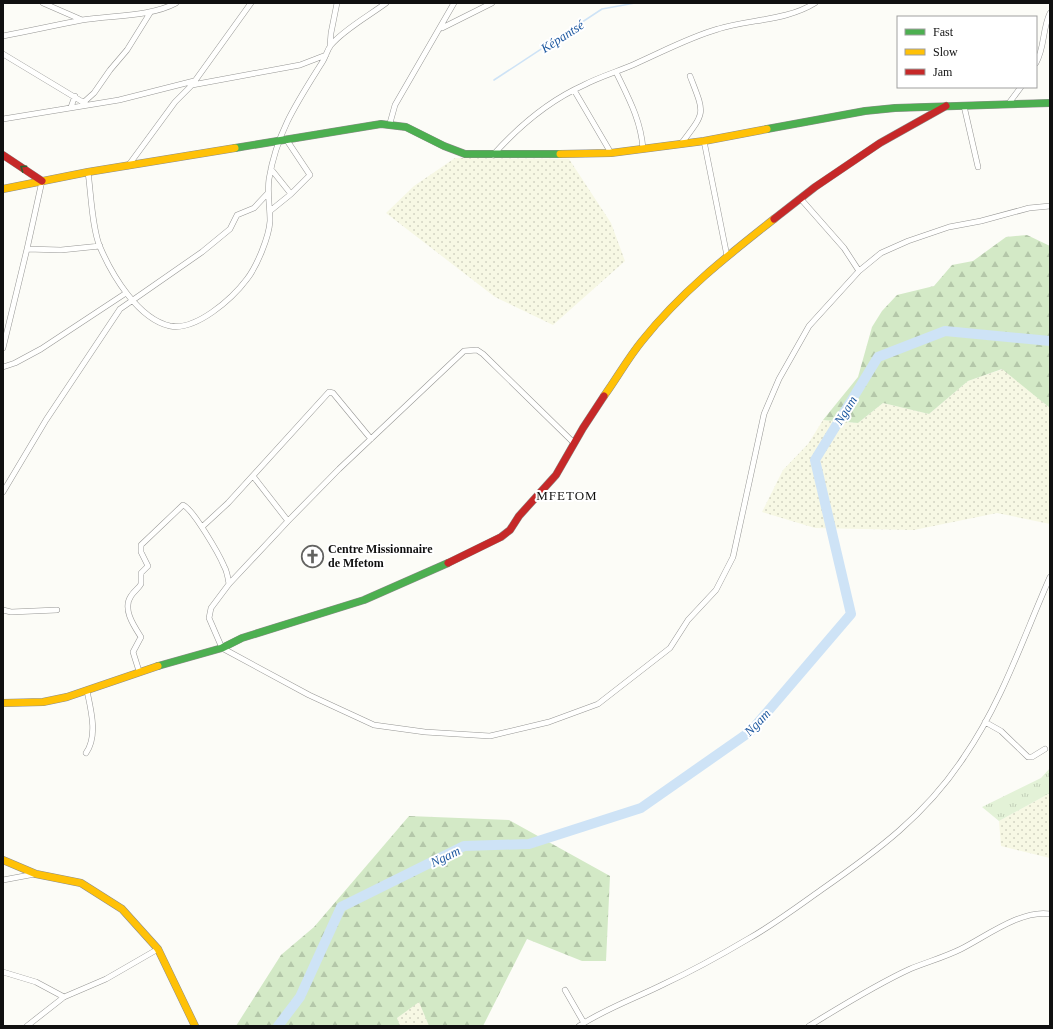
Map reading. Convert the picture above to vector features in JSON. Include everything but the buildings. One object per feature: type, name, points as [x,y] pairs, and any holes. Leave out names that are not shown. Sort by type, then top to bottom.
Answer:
[{"type":"street","points":[[43,3],[82,20]]},
{"type":"street","points":[[3,36],[82,20],[163,10],[176,3]]},
{"type":"street","points":[[128,166],[175,102],[193,83],[252,3]]},
{"type":"street","points":[[330,46],[330,33],[337,3]]},
{"type":"street","points":[[88,172],[100,246],[132,301],[151,318],[170,326],[188,324],[207,316],[223,306],[247,279],[259,259],[270,223],[268,194],[271,168],[278,140],[330,46],[340,36],[386,3]]},
{"type":"street","points":[[390,123],[395,105],[441,28],[454,3]]},
{"type":"street","points":[[441,28],[465,14],[492,3]]},
{"type":"street","points":[[493,155],[508,138],[537,112],[574,90],[697,35],[735,24],[781,16],[815,3]]},
{"type":"street","points":[[86,103],[110,70],[127,50],[150,12]]},
{"type":"street","points":[[1037,61],[1041,51],[1045,22],[1050,13]]},
{"type":"street","points":[[3,54],[86,103]]},
{"type":"street","points":[[3,119],[86,103],[144,94],[193,83],[300,65],[326,54]]},
{"type":"street","points":[[616,72],[636,114],[642,134],[643,149]]},
{"type":"street","points":[[680,144],[694,127],[702,112],[700,102],[690,76]]},
{"type":"street","points":[[1010,103],[1020,88]]},
{"type":"street","points":[[574,90],[611,153]]},
{"type":"street","points":[[71,107],[75,96]]},
{"type":"street","points":[[3,189],[88,172],[390,123],[416,129],[458,152],[493,155],[611,153],[704,141],[864,111],[1010,103],[1050,103]]},
{"type":"street","points":[[3,703],[43,702],[87,691],[139,671],[222,648],[242,638],[364,600],[448,563],[501,537],[510,530],[519,516],[556,475],[564,464],[574,442],[642,341],[677,302],[727,256],[800,198],[880,143],[946,106]]},
{"type":"street","points":[[964,106],[978,167]]},
{"type":"street","points":[[270,211],[291,194],[310,175],[286,139]]},
{"type":"street","points":[[704,141],[727,256]]},
{"type":"street","points":[[3,155],[42,182]]},
{"type":"street","points":[[271,168],[291,194]]},
{"type":"street","points":[[3,348],[42,182]]},
{"type":"street","points":[[3,492],[94,347],[120,309],[202,252],[230,229],[237,215],[254,208],[268,194]]},
{"type":"street","points":[[800,198],[848,252],[859,271]]},
{"type":"street","points":[[260,202],[269,204]]},
{"type":"street","points":[[574,442],[483,354],[477,350],[472,350],[458,355],[370,439],[288,521],[229,584],[211,608],[209,618],[222,648],[309,695],[374,725],[425,732],[490,736],[549,722],[598,704],[670,648],[688,620],[716,590],[733,558],[764,414],[779,379],[809,326],[859,271],[881,253],[908,241],[949,227],[981,221],[1029,208],[1050,206]]},
{"type":"street","points":[[27,249],[61,250],[100,246]]},
{"type":"street","points":[[3,367],[16,363],[42,349],[126,293]]},
{"type":"street","points":[[202,527],[228,503],[329,392],[333,393],[370,439]]},
{"type":"street","points":[[252,476],[288,521]]},
{"type":"street","points":[[139,671],[133,652],[141,637],[132,624],[128,607],[131,596],[142,584],[141,574],[148,566],[141,552],[142,542],[183,505],[202,527],[225,567],[229,584]]},
{"type":"street","points":[[579,1026],[666,984],[748,939],[789,913],[887,842],[930,801],[964,758],[986,722],[1007,680],[1017,652],[1050,577]]},
{"type":"street","points":[[3,610],[11,612],[57,610]]},
{"type":"street","points":[[86,753],[91,744],[92,738],[92,715],[87,691]]},
{"type":"street","points":[[986,722],[1001,731],[1028,757],[1032,757],[1045,749]]},
{"type":"street","points":[[3,860],[36,874],[81,883],[122,909],[158,949],[195,1026]]},
{"type":"street","points":[[3,880],[36,874]]},
{"type":"street","points":[[809,1026],[854,999],[910,970],[960,950],[1024,916],[1045,913],[1050,914]]},
{"type":"street","points":[[27,1026],[64,997],[106,979],[158,949]]},
{"type":"street","points":[[3,972],[36,982],[64,997]]},
{"type":"street","points":[[565,990],[584,1023]]},
{"type":"green space","points":[[455,158],[569,159],[611,223],[625,261],[553,325],[495,297],[386,213],[414,186]]},
{"type":"green space","points":[[1027,235],[1050,246],[1050,408],[1002,369],[968,381],[929,414],[883,403],[858,423],[823,420],[858,377],[872,327],[882,311],[897,295],[934,286],[952,265],[973,261],[1006,237]]},
{"type":"green space","points":[[1003,369],[1050,408],[1050,524],[997,513],[914,530],[815,528],[762,512],[783,470],[808,444],[823,420],[858,423],[883,403],[929,414],[968,381]]},
{"type":"green space","points":[[1050,768],[1050,793],[999,821],[982,807],[1041,778]]},
{"type":"green space","points":[[1050,793],[1050,858],[1001,846],[999,821]]},
{"type":"green space","points":[[409,816],[509,820],[610,876],[606,961],[582,961],[527,939],[483,1026],[429,1026],[419,1002],[397,1018],[400,1026],[236,1026],[281,955],[314,927]]},
{"type":"green space","points":[[419,1001],[429,1026],[400,1026],[397,1018]]},
{"type":"waterway","name":"Képantsé","points":[[494,80],[602,9],[635,3]]},
{"type":"waterway","name":"Ngam","points":[[278,1026],[300,997],[341,907],[464,846],[529,844],[641,808],[751,731],[851,614],[815,460],[878,357],[945,331],[1050,341]]},
{"type":"traffic: fast","points":[[767,129],[865,111],[895,108],[1050,103]]},
{"type":"traffic: fast","points":[[235,148],[381,124],[406,127],[444,146],[465,154],[560,154]]},
{"type":"traffic: fast","points":[[158,666],[222,648],[242,638],[364,600],[448,563]]},
{"type":"traffic: slow","points":[[560,154],[611,153],[704,141],[767,129]]},
{"type":"traffic: slow","points":[[3,189],[88,172],[235,148]]},
{"type":"traffic: slow","points":[[604,396],[627,361],[657,323],[672,307],[722,261],[774,219]]},
{"type":"traffic: slow","points":[[3,703],[43,702],[67,697],[158,666]]},
{"type":"traffic: slow","points":[[3,860],[36,874],[81,883],[122,909],[158,949],[195,1026]]},
{"type":"traffic: jam","points":[[774,219],[815,187],[880,143],[946,106]]},
{"type":"traffic: jam","points":[[3,155],[42,181]]},
{"type":"traffic: jam","points":[[448,563],[501,537],[510,530],[519,516],[556,475],[583,428],[604,396]]},
{"type":"place","name":"Centre Missionnaire de Mfetom","points":[[313,556]]},
{"type":"district","name":"MFETOM","points":[[567,495]]}]
